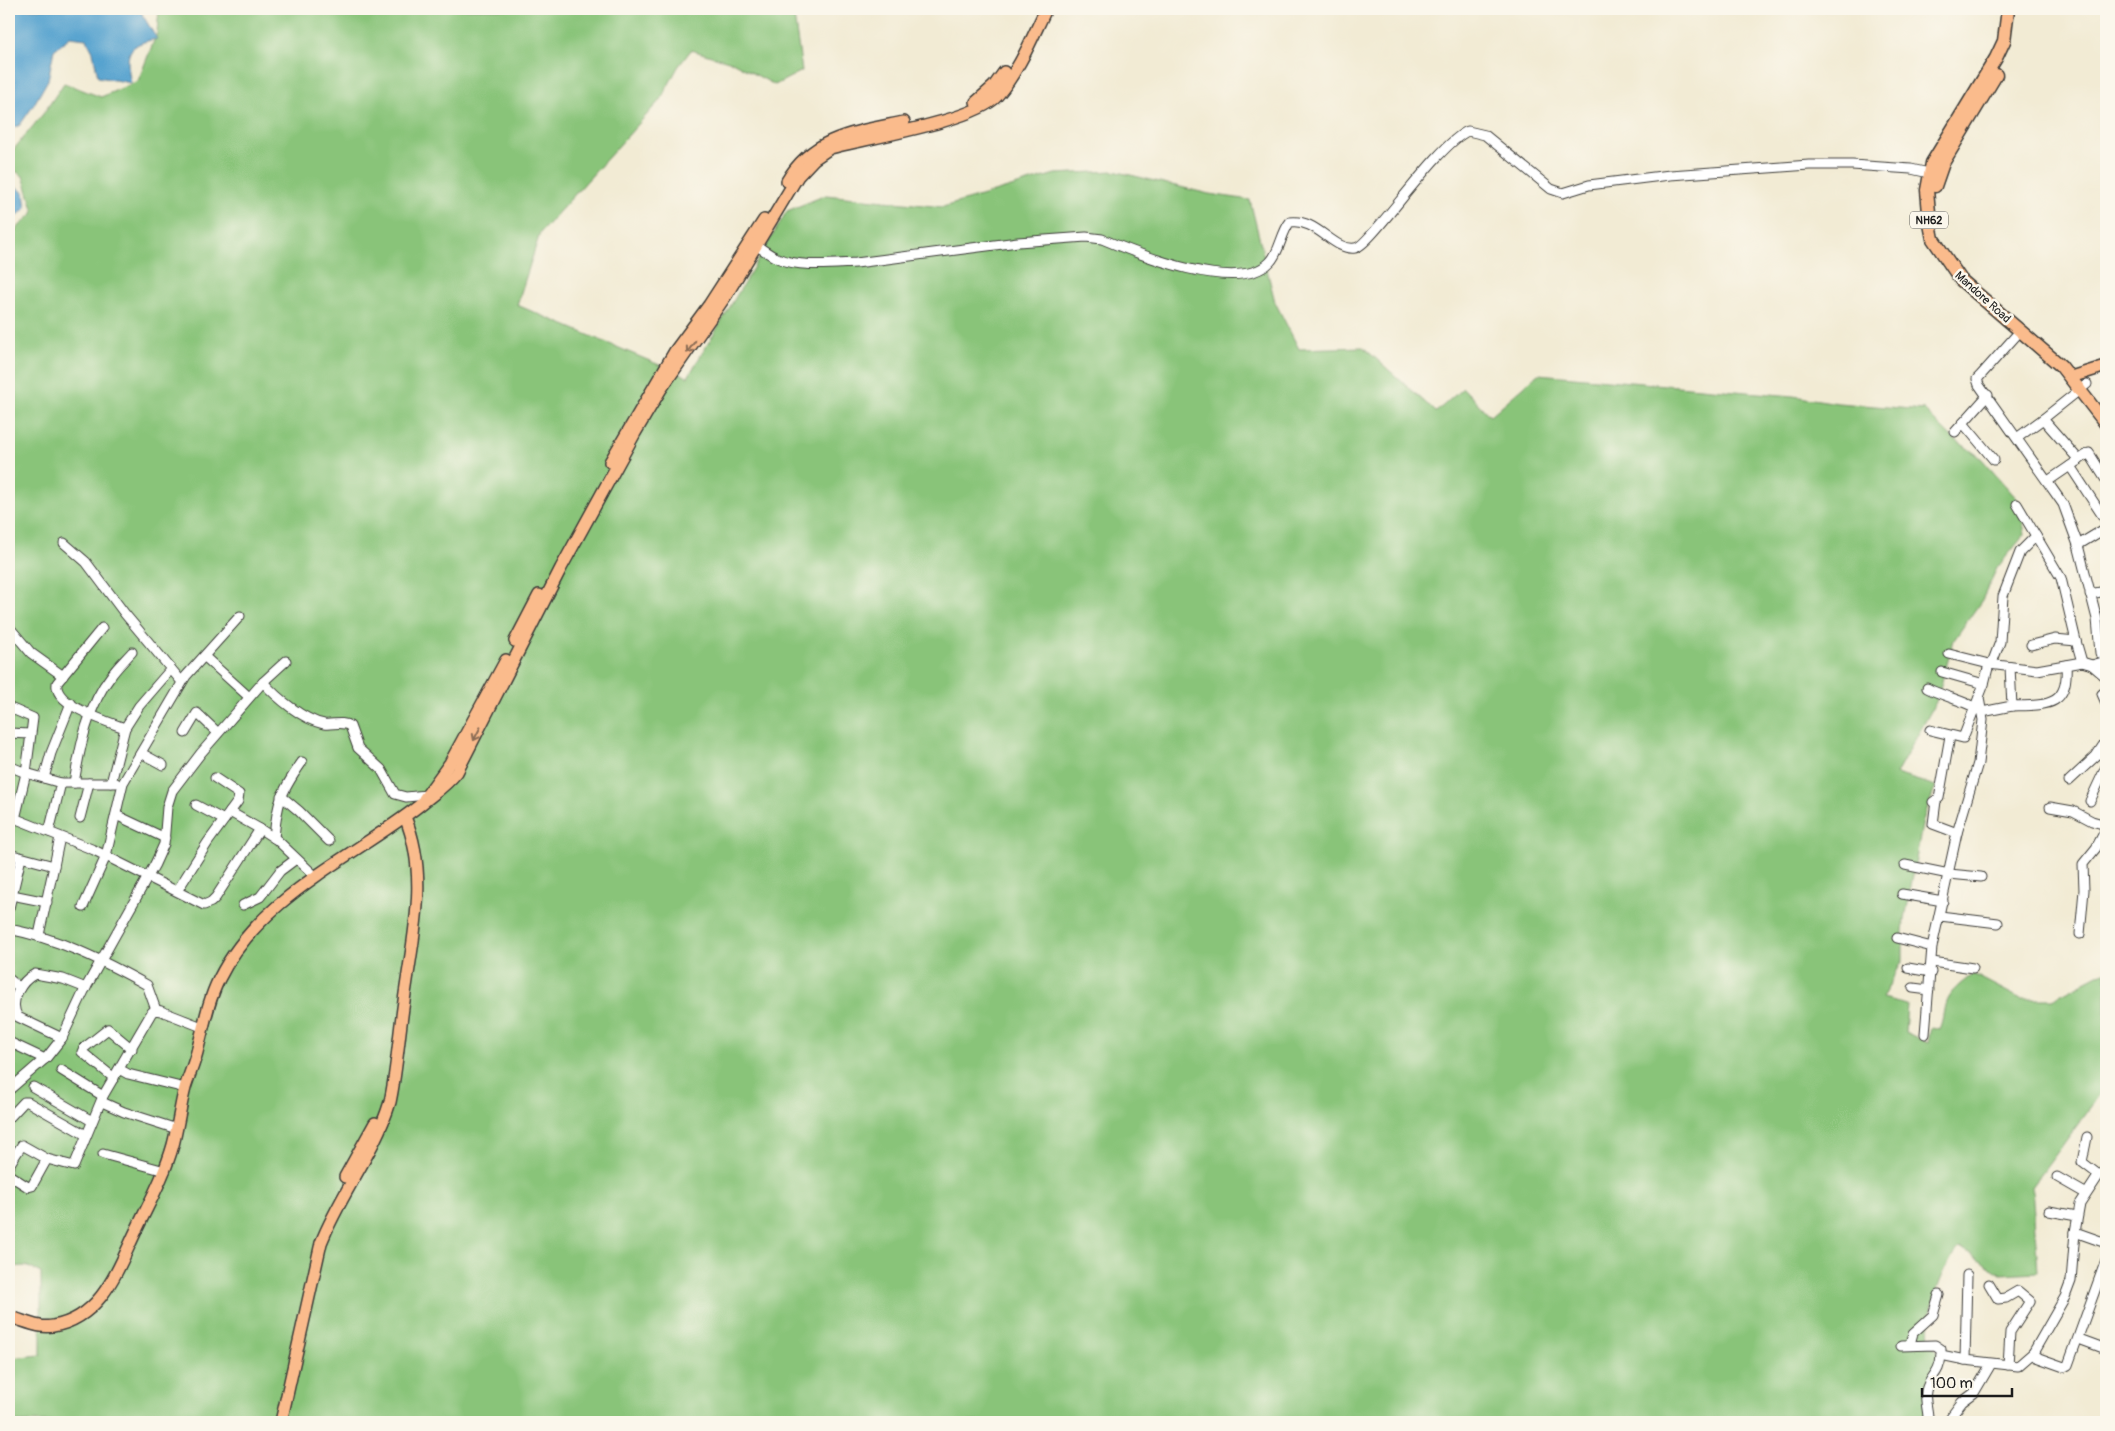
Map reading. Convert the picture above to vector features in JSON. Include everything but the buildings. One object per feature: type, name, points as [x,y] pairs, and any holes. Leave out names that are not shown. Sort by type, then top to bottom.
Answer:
[{"type":"highway","name":"Mandore Road","points":[[2008,9],[2004,41],[1996,58],[1932,163],[1927,190],[1930,224],[1940,250],[1961,280],[2074,376],[2106,410]]},
{"type":"highway","name":"Mandore Road","points":[[2016,9],[2012,36],[2005,58],[1937,175],[1935,187],[1937,222],[1947,247],[1966,274],[2048,345],[2074,376]]},
{"type":"highway","name":"Mandore Road","points":[[2084,386],[2106,424]]},
{"type":"main road","points":[[9,1317],[43,1327],[53,1327],[78,1318],[90,1310],[114,1278],[155,1196],[165,1171],[202,1027],[219,978],[245,938],[280,904],[315,876],[406,817],[423,799],[457,750],[629,427],[675,351],[709,305],[762,222],[796,164],[818,146],[841,136],[969,107],[994,93],[1014,60],[1038,9]]},
{"type":"main road","points":[[423,799],[449,782],[465,759],[544,600],[618,462],[661,389],[727,294],[798,176],[814,159],[830,148],[967,114],[994,93],[1017,67],[1046,9]]},
{"type":"main road","points":[[2074,376],[2106,366]]},
{"type":"main road","points":[[274,1422],[314,1241],[325,1214],[374,1125],[383,1101],[411,908],[410,870],[404,834],[406,817]]},
{"type":"main road","points":[[282,1422],[321,1243],[332,1217],[380,1128],[390,1102],[418,909],[415,855],[406,817]]},
{"type":"street","points":[[757,246],[778,258],[790,262],[832,264],[856,263],[1026,241],[1086,237],[1102,239],[1206,273],[1244,275],[1263,268],[1271,261],[1290,222],[1303,222],[1312,225],[1342,245],[1351,248],[1363,245],[1399,200],[1431,165],[1455,139],[1468,131],[1485,135],[1551,189],[1563,193],[1589,185],[1661,176],[1784,167],[1852,165],[1911,169],[1929,173]]},
{"type":"street","points":[[2021,330],[1977,379],[1979,385],[1988,395],[2063,504],[2078,545],[2096,619],[2100,654],[2106,652]]},
{"type":"street","points":[[2017,438],[2084,386]]},
{"type":"street","points":[[1955,432],[1988,395]]},
{"type":"street","points":[[2043,419],[2079,460]]},
{"type":"street","points":[[1963,423],[1994,460]]},
{"type":"street","points":[[2048,481],[2089,453],[2106,480]]},
{"type":"street","points":[[2070,466],[2106,521]]},
{"type":"street","points":[[2017,504],[2061,578],[2082,662]]},
{"type":"street","points":[[2078,545],[2106,528]]},
{"type":"street","points":[[1930,730],[1963,738],[1978,705],[1990,663],[2000,642],[2003,596],[2020,552],[2036,536]]},
{"type":"street","points":[[64,542],[86,562],[125,614],[182,682]]},
{"type":"street","points":[[2090,594],[2106,591]]},
{"type":"street","points":[[82,908],[106,856],[124,783],[182,682],[240,616]]},
{"type":"street","points":[[9,627],[31,653],[63,676]]},
{"type":"street","points":[[102,628],[58,682],[58,692],[91,716],[125,728]]},
{"type":"street","points":[[2031,645],[2054,639],[2076,641]]},
{"type":"street","points":[[74,783],[77,762],[91,716],[110,676],[132,652]]},
{"type":"street","points":[[1949,654],[1990,663],[2037,670],[2082,662],[2092,665],[2106,677]]},
{"type":"street","points":[[205,656],[249,697]]},
{"type":"street","points":[[9,1090],[45,1059],[62,1038],[101,959],[149,876],[165,838],[167,807],[172,791],[218,732],[249,697],[286,661]]},
{"type":"street","points":[[2092,665],[2106,661]]},
{"type":"street","points":[[1927,688],[1945,698],[1978,705],[2051,704],[2062,696],[2065,688],[2066,665]]},
{"type":"street","points":[[2010,666],[2012,706]]},
{"type":"street","points":[[110,783],[125,728],[139,706],[171,669]]},
{"type":"street","points":[[1942,672],[1984,684]]},
{"type":"street","points":[[264,682],[279,700],[318,722],[345,723],[350,726],[358,748],[381,769],[395,794],[423,799]]},
{"type":"street","points":[[2106,690],[2102,694],[2106,703]]},
{"type":"street","points":[[44,778],[50,753],[71,703]]},
{"type":"street","points":[[1925,1034],[1932,947],[1957,833],[1976,776],[1978,705]]},
{"type":"street","points":[[10,708],[32,716],[26,773],[12,818],[106,856],[204,905],[211,902],[260,829]]},
{"type":"street","points":[[185,733],[197,713],[218,732]]},
{"type":"street","points":[[9,733],[30,734]]},
{"type":"street","points":[[1950,736],[1939,798],[1934,801],[1933,824],[1957,833]]},
{"type":"street","points":[[2069,781],[2096,756],[2106,741]]},
{"type":"street","points":[[141,753],[163,764]]},
{"type":"street","points":[[274,838],[276,813],[281,796],[302,762]]},
{"type":"street","points":[[9,766],[61,783],[124,783]]},
{"type":"street","points":[[2090,801],[2106,767]]},
{"type":"street","points":[[177,891],[238,801],[239,794],[215,778]]},
{"type":"street","points":[[49,832],[61,783]]},
{"type":"street","points":[[80,818],[89,783]]},
{"type":"street","points":[[281,796],[329,841]]},
{"type":"street","points":[[196,805],[224,820]]},
{"type":"street","points":[[2050,807],[2073,811],[2092,822],[2106,827],[2083,864],[2084,890],[2080,934]]},
{"type":"street","points":[[230,812],[274,838],[315,876]]},
{"type":"street","points":[[116,815],[165,838]]},
{"type":"street","points":[[39,935],[60,837]]},
{"type":"street","points":[[9,854],[54,866]]},
{"type":"street","points":[[9,908],[21,858]]},
{"type":"street","points":[[243,905],[260,897],[280,871],[296,859]]},
{"type":"street","points":[[1904,865],[1949,874],[1981,877]]},
{"type":"street","points":[[1902,894],[1943,901]]},
{"type":"street","points":[[12,895],[47,902]]},
{"type":"street","points":[[1940,916],[1998,923]]},
{"type":"street","points":[[9,930],[39,935],[101,959],[147,984],[156,1010]]},
{"type":"street","points":[[1898,938],[1932,947]]},
{"type":"street","points":[[1932,962],[1973,968]]},
{"type":"street","points":[[1908,968],[1931,972]]},
{"type":"street","points":[[62,1038],[18,1017],[14,1006],[20,988],[35,974],[63,979],[86,988]]},
{"type":"street","points":[[9,979],[20,988]]},
{"type":"street","points":[[1913,988],[1929,990]]},
{"type":"street","points":[[156,1010],[202,1027]]},
{"type":"street","points":[[9,1165],[22,1145],[47,1159],[74,1166],[92,1121],[114,1078],[156,1010]]},
{"type":"street","points":[[114,1078],[82,1052],[84,1048],[108,1029],[132,1049]]},
{"type":"street","points":[[9,1053],[12,1043],[45,1059]]},
{"type":"street","points":[[61,1070],[124,1112],[177,1129]]},
{"type":"street","points":[[119,1070],[185,1088]]},
{"type":"street","points":[[33,1087],[92,1121]]},
{"type":"street","points":[[9,1118],[24,1102],[28,1102],[86,1135]]},
{"type":"street","points":[[1941,1355],[1992,1364],[2018,1366],[2033,1353],[2071,1281],[2077,1216],[2085,1193],[2103,1173],[2083,1164],[2087,1137]]},
{"type":"street","points":[[103,1154],[165,1171]]},
{"type":"street","points":[[9,1175],[28,1187],[32,1186],[47,1159]]},
{"type":"street","points":[[2057,1177],[2085,1193]]},
{"type":"street","points":[[2049,1211],[2077,1216]]},
{"type":"street","points":[[2075,1232],[2106,1243]]},
{"type":"street","points":[[2033,1353],[2036,1357],[2064,1367],[2070,1363],[2106,1260]]},
{"type":"street","points":[[1965,1360],[1966,1275]]},
{"type":"street","points":[[1989,1284],[1998,1299],[2006,1298],[2018,1291],[2030,1301],[2010,1332],[2007,1354],[2008,1365]]},
{"type":"street","points":[[1928,1422],[1929,1414],[1926,1394],[1940,1368],[1940,1349],[1935,1345],[1905,1345],[1913,1333],[1933,1315],[1939,1295]]},
{"type":"street","points":[[2079,1340],[2106,1349]]},
{"type":"street","points":[[1947,1422],[1962,1402],[1974,1393],[1992,1364]]},
{"type":"green space","points":[[159,9],[793,9],[802,71],[775,85],[732,62],[691,50],[678,67],[661,99],[540,233],[517,305],[688,377],[787,211],[826,195],[943,207],[1055,174],[1114,171],[1209,194],[1250,200],[1275,302],[1299,349],[1363,347],[1436,412],[1463,388],[1490,416],[1538,374],[1793,396],[1838,403],[1924,410],[1950,436],[1980,457],[2019,501],[2025,534],[1997,568],[1982,600],[1954,640],[1936,702],[1896,774],[1936,786],[1923,820],[1903,930],[1903,960],[1882,998],[1907,1004],[1905,1032],[1928,1043],[1931,1027],[1939,1029],[1949,996],[1973,974],[2021,999],[2052,999],[2106,971],[2106,1092],[2100,1094],[2032,1187],[2038,1272],[2001,1274],[1960,1247],[1954,1255],[1937,1290],[1929,1328],[1930,1338],[1941,1359],[1926,1401],[1928,1422],[9,1422],[9,1358],[41,1355],[41,1273],[26,1266],[9,1267],[9,236],[34,212],[23,176],[9,167],[9,155],[43,114],[64,83],[101,97],[138,81],[157,33]]},
{"type":"water","points":[[9,9],[141,9],[157,39],[139,44],[130,52],[128,65],[131,83],[98,77],[93,52],[86,39],[70,37],[54,50],[48,80],[33,106],[20,125],[9,130]]},
{"type":"water","points":[[9,181],[24,193],[26,208],[9,223]]}]
